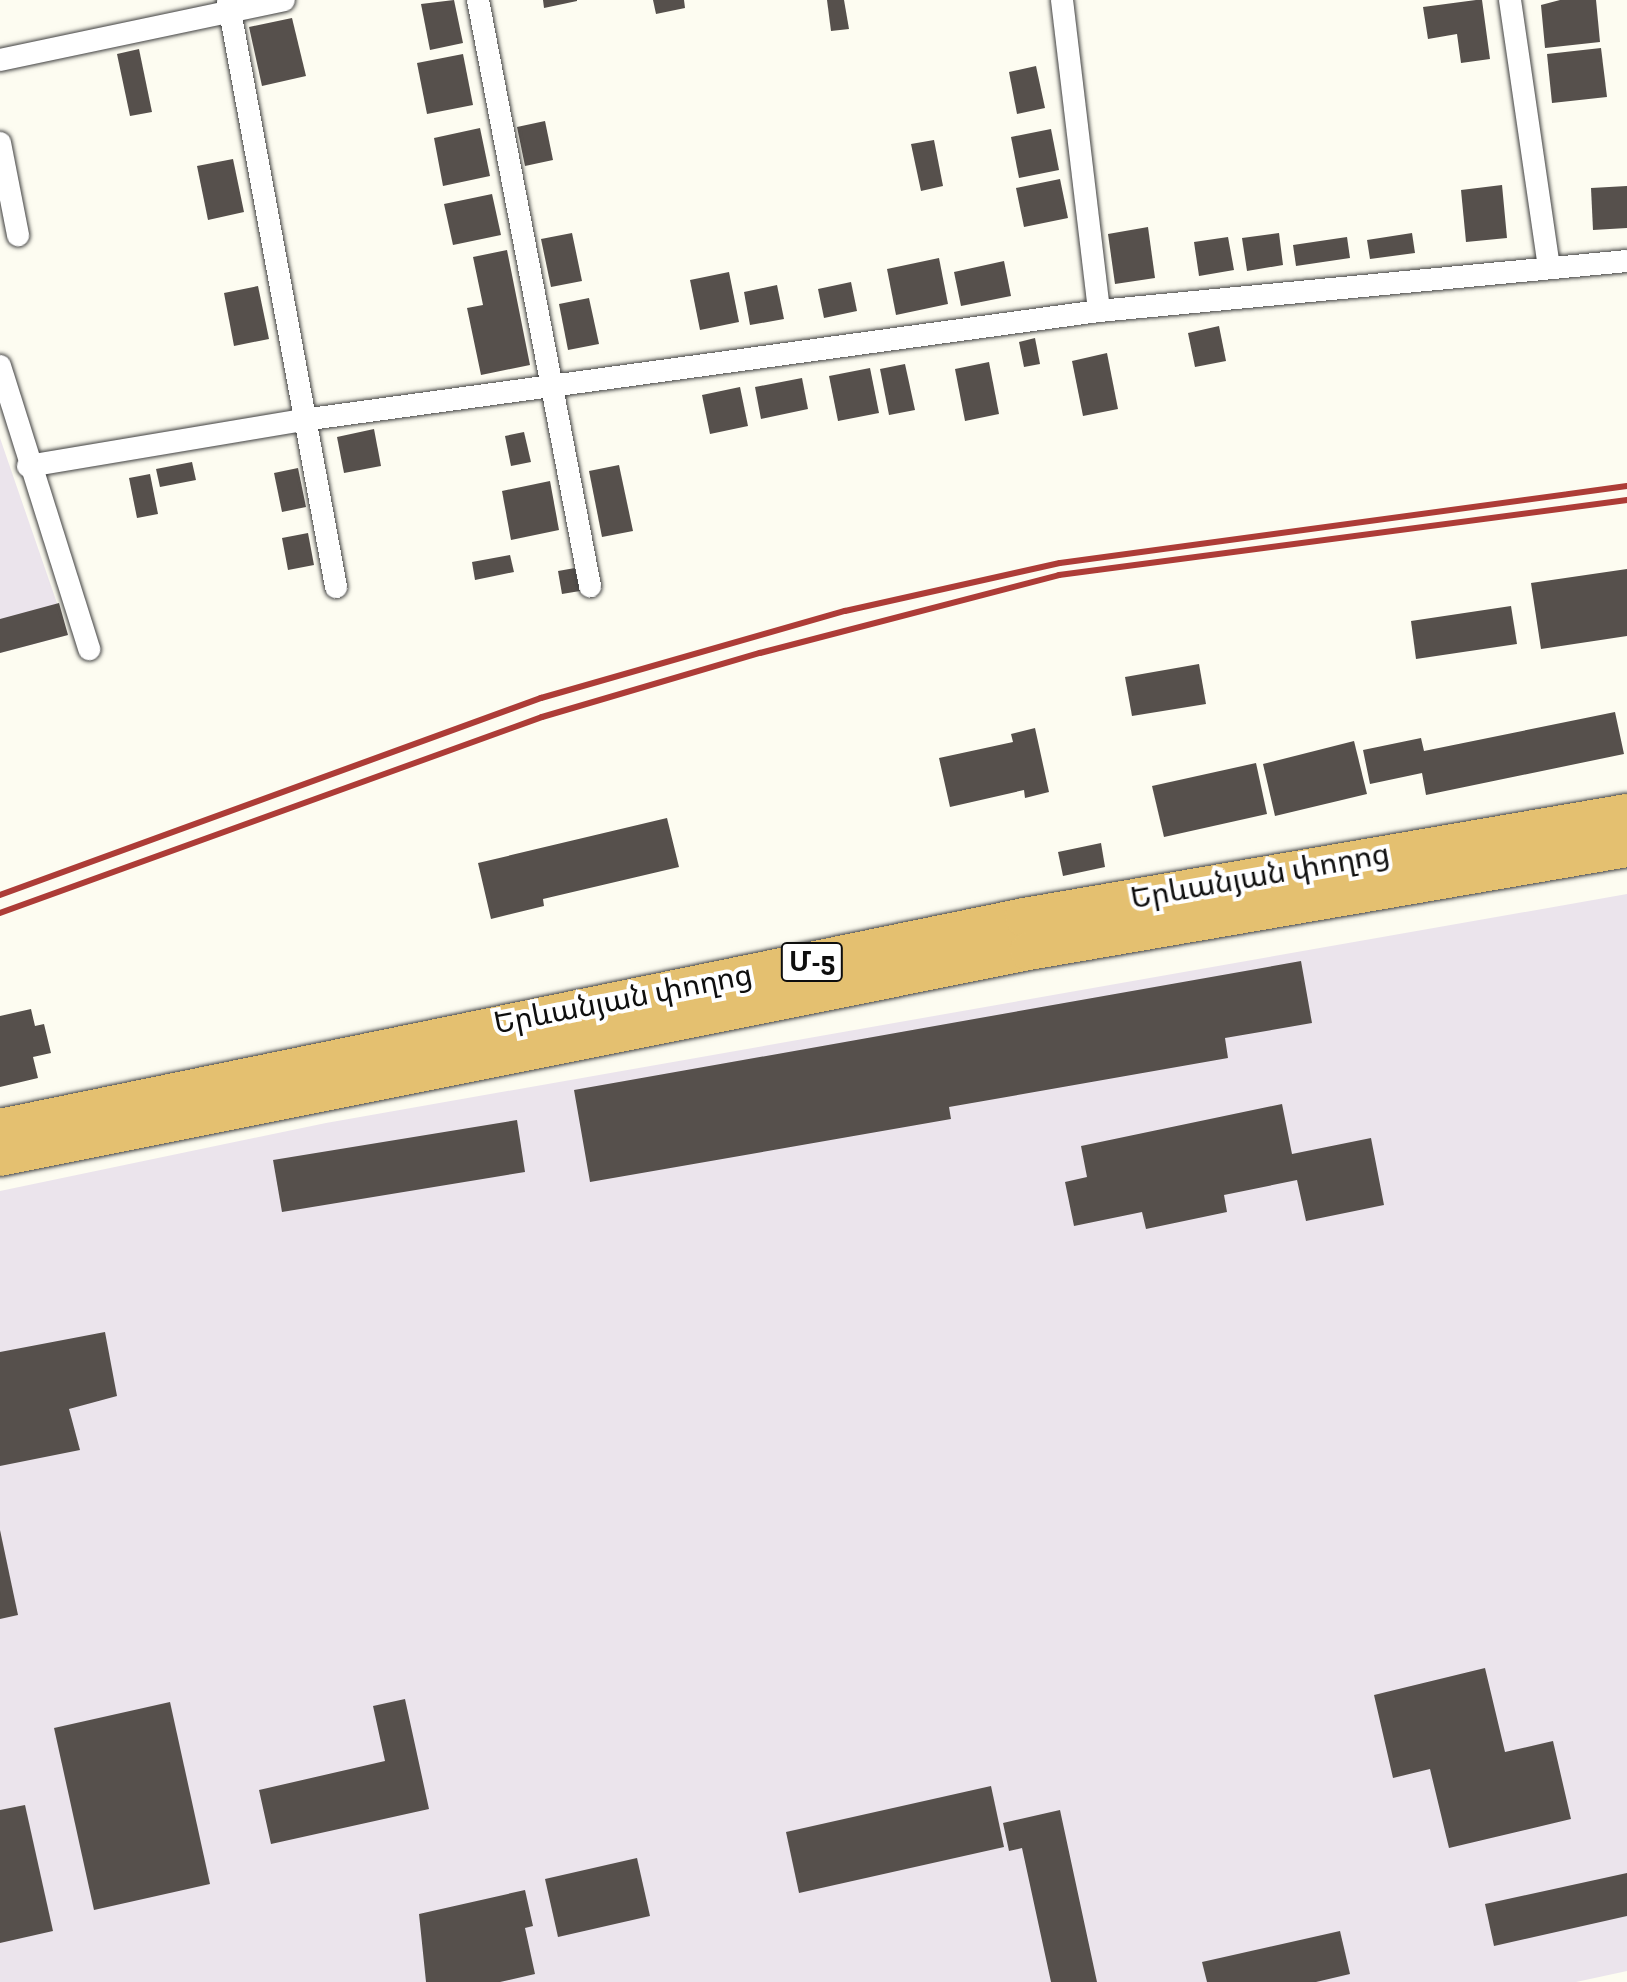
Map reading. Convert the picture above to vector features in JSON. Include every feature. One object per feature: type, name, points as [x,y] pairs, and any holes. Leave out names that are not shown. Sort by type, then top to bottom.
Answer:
[{"type":"highway","name":"Երևանյան փողոց","points":[[0,1128],[657,1008],[1627,813]]},
{"type":"highway","name":"Երևանյան փողոց","points":[[1026,934],[1627,848]]},
{"type":"highway","name":"Երևանյան փողոց","points":[[0,1157],[657,1008]]},
{"type":"street","points":[[0,60],[229,6],[284,0]]},
{"type":"street","points":[[478,0],[554,384],[590,586]]},
{"type":"street","points":[[1062,0],[1099,311]]},
{"type":"street","points":[[1510,0],[1549,266]]},
{"type":"street","points":[[229,6],[336,587]]},
{"type":"street","points":[[0,143],[18,235]]},
{"type":"street","points":[[28,466],[303,420],[1099,311],[1627,261]]},
{"type":"street","points":[[0,366],[28,466],[89,649]]},
{"type":"shaded area","points":[[0,438],[68,635],[0,653]]},
{"type":"shaded area","points":[[1627,894],[1627,1971],[1576,1982],[0,1982],[0,1191],[326,1123]]},
{"type":"building","points":[[454,0],[463,43],[430,50],[421,4]]},
{"type":"building","points":[[543,0],[577,0],[577,1],[544,8]]},
{"type":"building","points":[[653,0],[684,0],[685,8],[656,14]]},
{"type":"building","points":[[827,0],[844,0],[849,29],[831,31]]},
{"type":"building","points":[[1482,0],[1490,59],[1461,63],[1457,34],[1428,39],[1423,7]]},
{"type":"building","points":[[1560,0],[1596,0],[1600,42],[1545,48],[1541,5]]},
{"type":"building","points":[[292,18],[306,76],[262,86],[249,27]]},
{"type":"building","points":[[1601,48],[1607,97],[1552,103],[1547,54]]},
{"type":"building","points":[[139,49],[152,112],[130,116],[117,54]]},
{"type":"building","points":[[463,54],[473,105],[427,114],[417,63]]},
{"type":"building","points":[[1036,66],[1045,108],[1017,114],[1009,72]]},
{"type":"building","points":[[545,121],[553,160],[525,166],[517,127]]},
{"type":"building","points":[[480,128],[490,176],[443,186],[434,138]]},
{"type":"building","points":[[1051,129],[1059,170],[1019,178],[1011,137]]},
{"type":"building","points":[[934,140],[943,186],[921,191],[911,144]]},
{"type":"building","points":[[233,159],[244,212],[208,220],[197,166]]},
{"type":"building","points":[[1060,179],[1068,218],[1024,227],[1016,188]]},
{"type":"building","points":[[1502,185],[1507,238],[1466,242],[1461,190]]},
{"type":"building","points":[[1627,186],[1627,228],[1593,230],[1591,188]]},
{"type":"building","points":[[492,194],[501,235],[453,245],[444,204]]},
{"type":"building","points":[[1148,227],[1155,278],[1115,284],[1108,234]]},
{"type":"building","points":[[572,233],[582,281],[551,287],[541,239]]},
{"type":"building","points":[[1279,233],[1283,265],[1247,271],[1242,238]]},
{"type":"building","points":[[1412,233],[1415,253],[1370,259],[1367,240]]},
{"type":"building","points":[[1228,237],[1234,270],[1199,276],[1194,242]]},
{"type":"building","points":[[1347,237],[1350,258],[1296,266],[1293,245]]},
{"type":"building","points":[[507,250],[530,365],[481,375],[467,308],[483,305],[473,257]]},
{"type":"building","points":[[939,258],[948,304],[896,315],[887,269]]},
{"type":"building","points":[[1004,261],[1011,296],[961,306],[954,272]]},
{"type":"building","points":[[729,272],[739,322],[700,330],[690,280]]},
{"type":"building","points":[[851,282],[857,311],[824,318],[818,289]]},
{"type":"building","points":[[777,285],[784,319],[750,325],[744,292]]},
{"type":"building","points":[[258,286],[269,339],[234,346],[224,293]]},
{"type":"building","points":[[589,298],[599,344],[568,350],[559,304]]},
{"type":"building","points":[[1219,326],[1226,361],[1195,367],[1188,333]]},
{"type":"building","points":[[1035,338],[1040,364],[1024,367],[1019,342]]},
{"type":"building","points":[[1107,353],[1118,409],[1083,416],[1072,361]]},
{"type":"building","points":[[989,362],[999,414],[965,421],[955,369]]},
{"type":"building","points":[[905,364],[915,410],[889,415],[880,369]]},
{"type":"building","points":[[870,368],[879,413],[838,421],[829,376]]},
{"type":"building","points":[[802,378],[808,409],[761,419],[755,387]]},
{"type":"building","points":[[740,387],[748,426],[710,434],[702,395]]},
{"type":"building","points":[[374,429],[381,466],[344,473],[337,437]]},
{"type":"building","points":[[524,432],[531,462],[511,466],[505,436]]},
{"type":"building","points":[[192,462],[196,480],[160,487],[156,469]]},
{"type":"building","points":[[619,465],[633,531],[602,537],[589,471]]},
{"type":"building","points":[[298,468],[306,507],[282,512],[274,473]]},
{"type":"building","points":[[150,474],[158,514],[137,518],[129,478]]},
{"type":"building","points":[[550,481],[559,530],[511,540],[502,491]]},
{"type":"building","points":[[308,533],[314,565],[288,570],[282,538]]},
{"type":"building","points":[[510,555],[514,572],[475,580],[472,562]]},
{"type":"building","points":[[575,568],[580,591],[562,594],[558,571]]},
{"type":"building","points":[[1627,569],[1627,636],[1541,649],[1531,583]]},
{"type":"building","points":[[59,603],[68,635],[0,653],[0,619]]},
{"type":"building","points":[[1511,606],[1517,644],[1416,659],[1411,621]]},
{"type":"building","points":[[1199,664],[1206,704],[1132,716],[1125,677]]},
{"type":"building","points":[[1615,712],[1624,754],[1426,795],[1422,773],[1370,784],[1363,750],[1421,738],[1424,751]]},
{"type":"building","points":[[1035,728],[1049,792],[1025,798],[1024,790],[950,807],[939,758],[1013,742],[1011,734]]},
{"type":"building","points":[[1354,741],[1367,794],[1275,816],[1263,764]]},
{"type":"building","points":[[1256,763],[1267,814],[1164,837],[1152,786]]},
{"type":"building","points":[[667,818],[679,867],[543,899],[544,906],[491,919],[478,863]]},
{"type":"building","points":[[1101,843],[1105,867],[1063,876],[1058,852]]},
{"type":"building","points":[[1301,961],[1312,1023],[1225,1038],[1228,1058],[949,1107],[951,1119],[590,1182],[574,1090]]},
{"type":"building","points":[[31,1009],[35,1026],[44,1024],[51,1053],[33,1057],[38,1078],[0,1087],[0,1016]]},
{"type":"building","points":[[1282,1104],[1292,1154],[1371,1138],[1384,1205],[1306,1221],[1297,1180],[1224,1195],[1227,1212],[1146,1229],[1142,1212],[1074,1226],[1065,1182],[1087,1177],[1081,1146]]},
{"type":"building","points":[[517,1120],[525,1172],[282,1212],[273,1160]]},
{"type":"building","points":[[105,1332],[117,1396],[69,1409],[80,1450],[0,1466],[0,1352]]},
{"type":"building","points":[[0,1530],[18,1615],[0,1619]]},
{"type":"building","points":[[1485,1668],[1505,1752],[1553,1741],[1571,1819],[1449,1848],[1430,1769],[1393,1778],[1374,1695]]},
{"type":"building","points":[[405,1699],[429,1809],[271,1844],[259,1790],[385,1761],[373,1706]]},
{"type":"building","points":[[170,1702],[210,1884],[94,1910],[54,1728]]},
{"type":"building","points":[[991,1786],[1004,1847],[799,1893],[786,1832]]},
{"type":"building","points":[[25,1805],[53,1931],[0,1943],[0,1810]]},
{"type":"building","points":[[1060,1810],[1097,1982],[1051,1982],[1022,1848],[1009,1851],[1003,1823]]},
{"type":"building","points":[[637,1858],[650,1916],[558,1937],[545,1879]]},
{"type":"building","points":[[1627,1873],[1627,1916],[1494,1946],[1485,1904]]},
{"type":"building","points":[[525,1890],[533,1926],[525,1928],[535,1974],[500,1982],[426,1982],[419,1914]]},
{"type":"building","points":[[1340,1931],[1350,1974],[1316,1982],[1207,1982],[1202,1962]]},
{"type":"railway","points":[[0,895],[541,698],[845,611],[1060,563],[1627,486]]},
{"type":"railway","points":[[0,913],[542,717],[760,653],[1059,575],[1627,500]]}]
